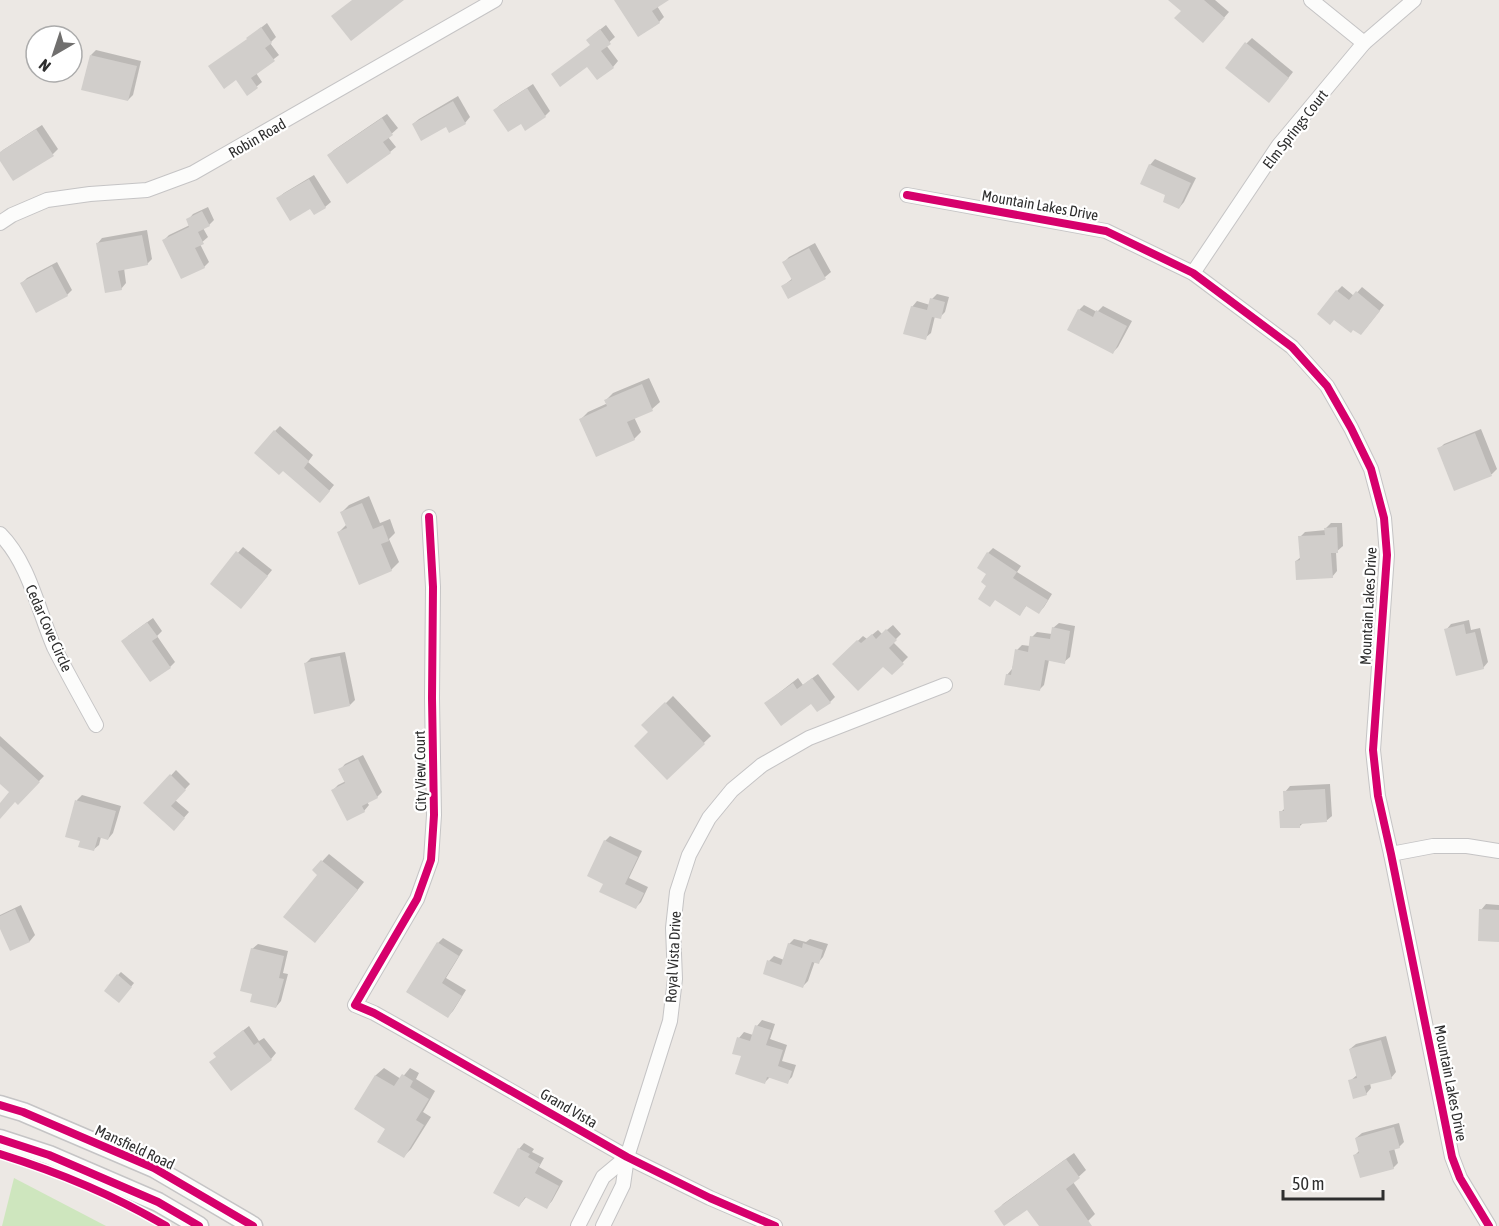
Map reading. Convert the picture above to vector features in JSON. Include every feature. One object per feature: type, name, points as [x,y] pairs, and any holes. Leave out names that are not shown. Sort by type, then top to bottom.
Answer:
[{"type":"main road","name":"Mansfield Road","points":[[0,1105],[23,1112],[154,1168],[253,1226]]},
{"type":"main road","points":[[0,1139],[49,1155],[158,1202],[199,1226]]},
{"type":"street","name":"Robin Road","points":[[0,223],[12,215],[48,200],[147,190],[193,173],[495,0]]},
{"type":"street","points":[[1311,0],[1364,43]]},
{"type":"street","name":"Elm Springs Court","points":[[1193,273],[1279,145],[1364,43],[1414,0]]},
{"type":"street","name":"Mountain Lakes Drive","points":[[907,195],[1106,231],[1193,273],[1292,347],[1327,386],[1351,428],[1371,469],[1384,518],[1387,555],[1373,750],[1378,795],[1452,1157],[1460,1178],[1489,1226]]},
{"type":"street","name":"City View Court","points":[[355,1005],[417,899],[431,861],[434,815],[433,587],[429,517]]},
{"type":"street","name":"Cedar Cove Circle","points":[[0,534],[9,543],[24,571],[55,647],[96,725]]},
{"type":"street","name":"Royal Vista Drive","points":[[603,1226],[623,1185],[627,1157],[670,1021],[675,979],[673,928],[677,892],[689,855],[709,818],[732,790],[762,765],[809,738],[945,686]]},
{"type":"street","points":[[1391,854],[1433,846],[1467,846],[1499,851]]},
{"type":"street","name":"Grand Vista","points":[[355,1005],[374,1013],[627,1157],[710,1198],[776,1226]]},
{"type":"street","points":[[578,1226],[603,1177],[627,1157]]},
{"type":"green space","points":[[14,1178],[106,1226],[2,1226]]},
{"type":"building","points":[[352,0],[404,0],[351,41],[331,16]]},
{"type":"building","points":[[614,0],[669,0],[652,11],[660,23],[638,37]]},
{"type":"building","points":[[1168,0],[1204,0],[1225,18],[1203,43],[1174,18],[1181,11]]},
{"type":"building","points":[[261,27],[272,43],[265,48],[275,61],[251,78],[258,88],[247,96],[236,80],[224,89],[208,66]]},
{"type":"building","points":[[600,29],[611,44],[601,51],[614,68],[597,80],[587,67],[560,87],[551,74],[590,45],[586,40]]},
{"type":"building","points":[[1245,42],[1289,78],[1269,103],[1225,68]]},
{"type":"building","points":[[90,55],[137,66],[128,101],[81,90]]},
{"type":"building","points":[[527,88],[546,117],[525,131],[521,124],[508,132],[493,110]]},
{"type":"building","points":[[453,101],[466,124],[449,133],[446,127],[421,141],[412,124]]},
{"type":"building","points":[[382,118],[393,135],[383,142],[391,153],[347,184],[327,155]]},
{"type":"building","points":[[36,129],[54,156],[13,181],[0,161],[0,152]]},
{"type":"building","points":[[1149,164],[1191,183],[1179,209],[1163,202],[1165,195],[1140,184]]},
{"type":"building","points":[[309,179],[326,208],[314,215],[310,209],[290,221],[276,198]]},
{"type":"building","points":[[202,211],[210,226],[198,232],[204,244],[195,248],[205,268],[181,279],[162,240],[189,227],[186,219]]},
{"type":"building","points":[[142,235],[148,265],[118,271],[122,290],[105,293],[96,243]]},
{"type":"building","points":[[809,248],[826,279],[788,299],[781,286],[792,280],[782,262]]},
{"type":"building","points":[[52,266],[68,296],[36,313],[20,283]]},
{"type":"building","points":[[1336,290],[1349,300],[1356,291],[1380,311],[1361,335],[1353,330],[1351,333],[1334,320],[1330,325],[1317,314]]},
{"type":"building","points":[[930,298],[945,302],[941,319],[932,317],[926,340],[903,334],[911,306],[927,310]]},
{"type":"building","points":[[1078,309],[1093,317],[1096,310],[1127,326],[1113,354],[1067,330]]},
{"type":"building","points":[[642,384],[653,411],[627,422],[635,440],[596,457],[579,419],[607,406],[604,400]]},
{"type":"building","points":[[274,430],[309,461],[304,468],[330,491],[320,503],[283,471],[279,475],[254,453]]},
{"type":"building","points":[[1475,433],[1492,476],[1454,491],[1437,448]]},
{"type":"building","points":[[362,503],[373,529],[383,525],[389,541],[381,544],[392,571],[359,585],[337,532],[347,528],[340,512]]},
{"type":"building","points":[[1337,527],[1338,553],[1331,553],[1333,578],[1296,580],[1295,561],[1300,560],[1298,536],[1325,535],[1324,528]]},
{"type":"building","points":[[236,551],[268,576],[241,609],[210,584]]},
{"type":"building","points":[[987,552],[1017,572],[1013,578],[1048,600],[1039,614],[1026,606],[1020,616],[995,600],[990,607],[978,599],[986,586],[981,582],[986,574],[977,568]]},
{"type":"building","points":[[147,622],[158,637],[152,641],[171,668],[150,682],[121,641]]},
{"type":"building","points":[[1464,624],[1466,634],[1475,632],[1484,669],[1456,676],[1444,629]]},
{"type":"building","points":[[1052,627],[1070,631],[1065,664],[1045,660],[1040,691],[1004,685],[1006,674],[1011,675],[1015,649],[1028,652],[1030,636],[1050,639]]},
{"type":"building","points":[[886,629],[897,640],[889,648],[904,664],[892,675],[883,667],[858,691],[832,664],[857,640],[861,643],[872,634],[876,639]]},
{"type":"building","points":[[340,656],[350,706],[314,714],[304,663]]},
{"type":"building","points":[[812,678],[831,703],[817,712],[811,704],[781,726],[764,703],[793,683],[797,689]]},
{"type":"building","points":[[665,702],[705,744],[667,780],[634,746],[648,732],[641,725]]},
{"type":"building","points":[[0,746],[40,782],[18,805],[15,802],[0,819],[0,803],[9,792],[0,784]]},
{"type":"building","points":[[358,759],[378,798],[362,806],[365,812],[347,821],[331,790],[345,783],[338,769]]},
{"type":"building","points":[[170,774],[186,790],[171,806],[185,818],[174,831],[143,803]]},
{"type":"building","points":[[1325,789],[1327,822],[1300,824],[1300,828],[1280,828],[1279,811],[1284,811],[1283,791]]},
{"type":"building","points":[[75,800],[116,811],[108,840],[98,837],[94,851],[78,847],[80,841],[65,837]]},
{"type":"building","points":[[604,840],[638,857],[625,884],[644,893],[636,909],[599,892],[603,884],[587,876]]},
{"type":"building","points":[[321,860],[358,890],[315,943],[283,917],[317,875],[312,870]]},
{"type":"building","points":[[15,909],[30,942],[10,951],[0,929],[0,916]]},
{"type":"building","points":[[1479,909],[1499,910],[1499,942],[1478,941]]},
{"type":"building","points":[[437,942],[459,956],[442,983],[462,996],[448,1018],[406,992]]},
{"type":"building","points":[[788,943],[802,948],[803,943],[823,950],[819,964],[812,962],[803,988],[763,974],[767,960],[781,965]]},
{"type":"building","points":[[251,948],[284,956],[279,978],[284,979],[276,1008],[250,1002],[252,994],[240,991]]},
{"type":"building","points":[[117,974],[132,987],[119,1003],[104,991]]},
{"type":"building","points":[[755,1025],[771,1030],[766,1045],[783,1050],[778,1066],[792,1071],[788,1084],[767,1077],[765,1084],[735,1074],[741,1056],[732,1054],[737,1037],[750,1041]]},
{"type":"building","points":[[243,1030],[254,1045],[258,1042],[272,1060],[231,1091],[209,1062],[216,1057],[213,1053]]},
{"type":"building","points":[[1381,1040],[1392,1079],[1364,1086],[1367,1095],[1353,1099],[1348,1080],[1357,1078],[1349,1049]]},
{"type":"building","points":[[402,1074],[413,1081],[410,1087],[429,1099],[416,1120],[424,1125],[404,1158],[377,1142],[385,1129],[354,1109],[375,1075],[394,1086]]},
{"type":"building","points":[[1394,1127],[1400,1148],[1389,1151],[1394,1169],[1360,1178],[1353,1155],[1359,1153],[1355,1138]]},
{"type":"building","points":[[518,1148],[530,1154],[528,1157],[540,1164],[535,1173],[559,1186],[547,1209],[525,1197],[519,1207],[493,1193]]},
{"type":"building","points":[[1066,1159],[1080,1178],[1066,1189],[1092,1226],[1039,1226],[1027,1210],[1004,1226],[994,1211]]},
{"type":"cycle path","points":[[907,195],[1106,231],[1193,273],[1292,347],[1327,386],[1351,428],[1371,469],[1384,518],[1387,555],[1373,750],[1378,796],[1452,1157],[1460,1178],[1489,1226]]},
{"type":"cycle path","points":[[429,517],[433,587],[434,815],[431,860],[417,899],[355,1005],[374,1013],[627,1157],[710,1198],[775,1226]]},
{"type":"cycle path","points":[[0,1105],[23,1112],[154,1168],[253,1226]]},
{"type":"cycle path","points":[[0,1139],[49,1155],[158,1202],[199,1226]]},
{"type":"cycle path","points":[[0,1154],[85,1185],[166,1226]]}]
